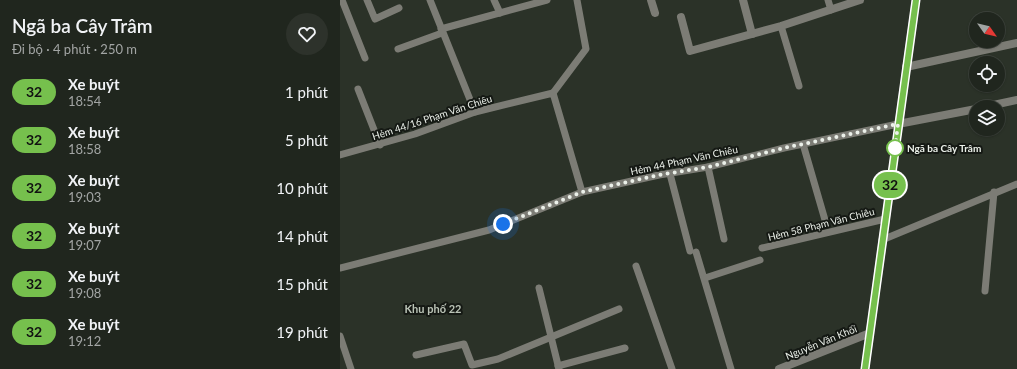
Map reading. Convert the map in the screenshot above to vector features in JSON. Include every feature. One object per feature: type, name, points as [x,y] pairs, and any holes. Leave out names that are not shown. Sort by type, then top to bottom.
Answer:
[{"type":"main road","points":[[864,369],[916,0]]},
{"type":"street","points":[[651,0],[655,13]]},
{"type":"street","points":[[743,0],[752,34]]},
{"type":"street","points":[[681,17],[690,51],[781,26],[860,0]]},
{"type":"street","points":[[906,67],[1017,43]]},
{"type":"street","points":[[1005,103],[1017,100]]},
{"type":"street","points":[[898,124],[969,109]]},
{"type":"street","name":"Nguyễn Văn Khối","points":[[780,369],[870,333]]},
{"type":"lane","points":[[342,0],[365,58]]},
{"type":"lane","points":[[367,0],[375,19],[398,8]]},
{"type":"lane","points":[[430,0],[474,112]]},
{"type":"lane","points":[[494,0],[500,13]]},
{"type":"lane","points":[[398,50],[441,31],[547,0]]},
{"type":"lane","points":[[576,0],[586,49],[553,93],[582,192]]},
{"type":"lane","points":[[828,0],[831,10]]},
{"type":"lane","points":[[781,26],[799,86]]},
{"type":"lane","points":[[358,89],[380,145]]},
{"type":"lane","name":"Hẻm 44/16 Phạm Văn Chiêu","points":[[340,155],[380,145],[474,112],[553,93]]},
{"type":"lane","name":"Hẻm 44 Phạm Văn Chiêu","points":[[340,268],[489,230],[582,192],[708,167],[803,144],[898,124]]},
{"type":"lane","points":[[803,144],[825,220]]},
{"type":"lane","points":[[708,167],[724,239]]},
{"type":"lane","points":[[670,174],[693,251],[705,278],[731,369]]},
{"type":"lane","points":[[882,240],[994,192],[1017,184]]},
{"type":"lane","points":[[986,291],[994,192]]},
{"type":"lane","name":"Hẻm 58 Phạm Văn Chiêu","points":[[762,248],[885,219]]},
{"type":"lane","points":[[705,278],[760,260]]},
{"type":"lane","points":[[636,266],[672,369]]},
{"type":"lane","points":[[539,288],[559,368],[625,348]]},
{"type":"lane","points":[[416,355],[464,344],[472,365],[498,359],[619,309]]},
{"type":"lane","points":[[340,336],[342,346],[351,369]]},
{"type":"bus line","name":"32","points":[[865,369],[916,0]]},
{"type":"place","name":"Ngã ba Cây Trâm","points":[[895,148]]},
{"type":"district","name":"Khu phố 22","points":[[433,308]]},
{"type":"route","points":[[503,224],[582,192],[659,175],[708,167],[784,148],[898,124],[894,156],[895,148]]}]
